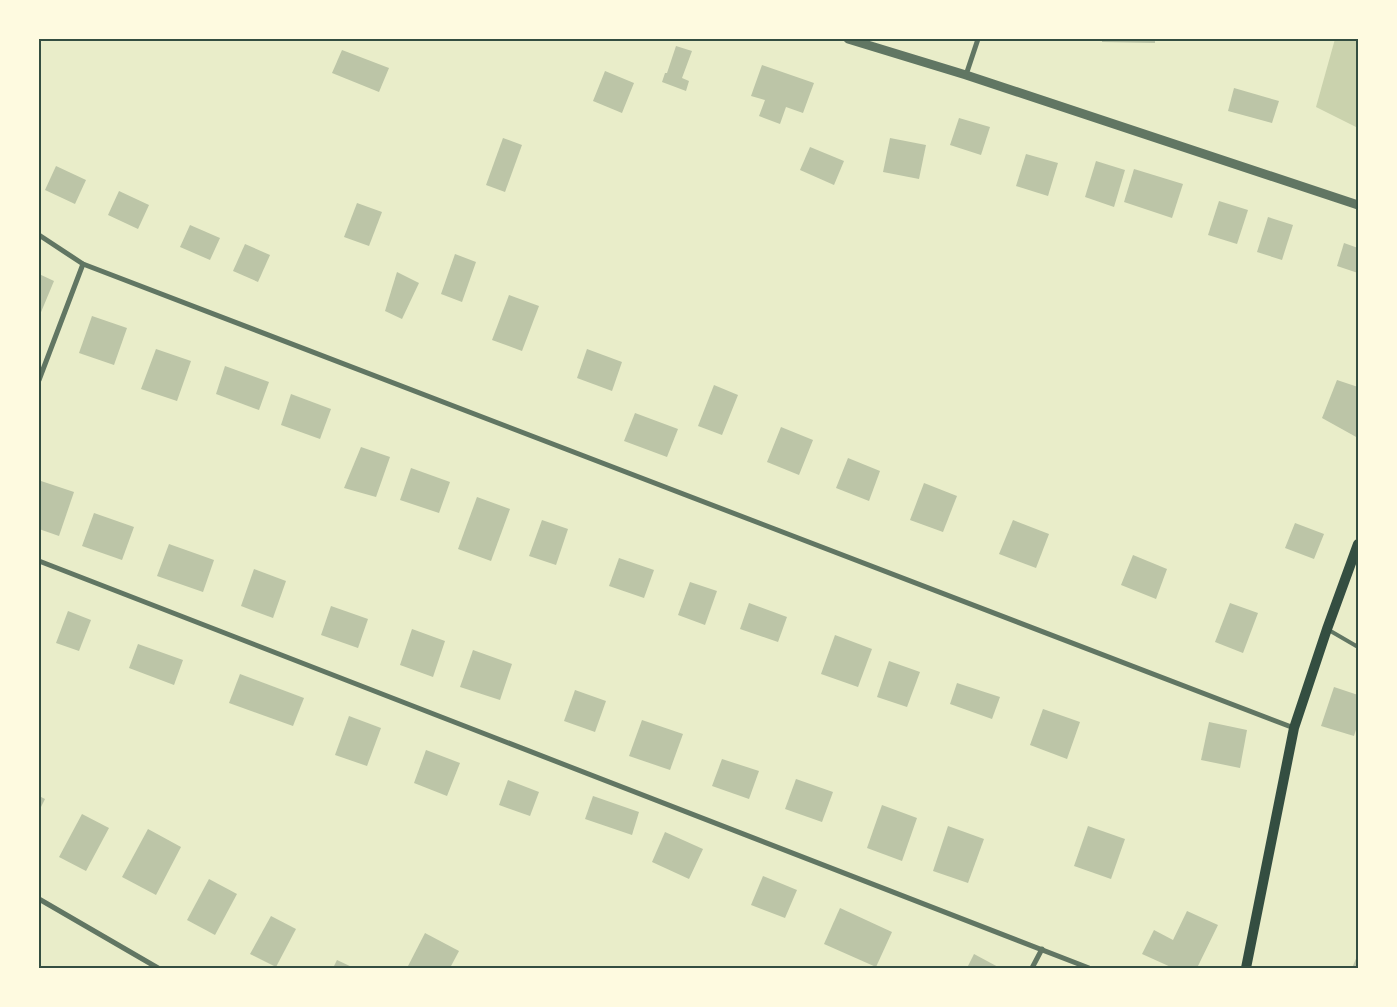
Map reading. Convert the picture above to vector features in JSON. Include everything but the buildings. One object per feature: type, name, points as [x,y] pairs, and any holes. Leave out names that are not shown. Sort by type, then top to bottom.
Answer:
[{"type":"main road","points":[[1246,968],[1294,728],[1358,544]]},
{"type":"street","points":[[848,39],[966,75],[1358,205]]},
{"type":"street","points":[[966,75],[978,39]]},
{"type":"street","points":[[39,235],[83,264],[1294,728]]},
{"type":"street","points":[[39,380],[83,264]]},
{"type":"street","points":[[39,562],[1088,968]]},
{"type":"street","points":[[39,899],[158,968]]},
{"type":"street","points":[[1032,968],[1042,949]]},
{"type":"lane","points":[[1327,630],[1358,647]]},
{"type":"green space","points":[[1335,39],[1358,39],[1358,128],[1316,107]]}]
